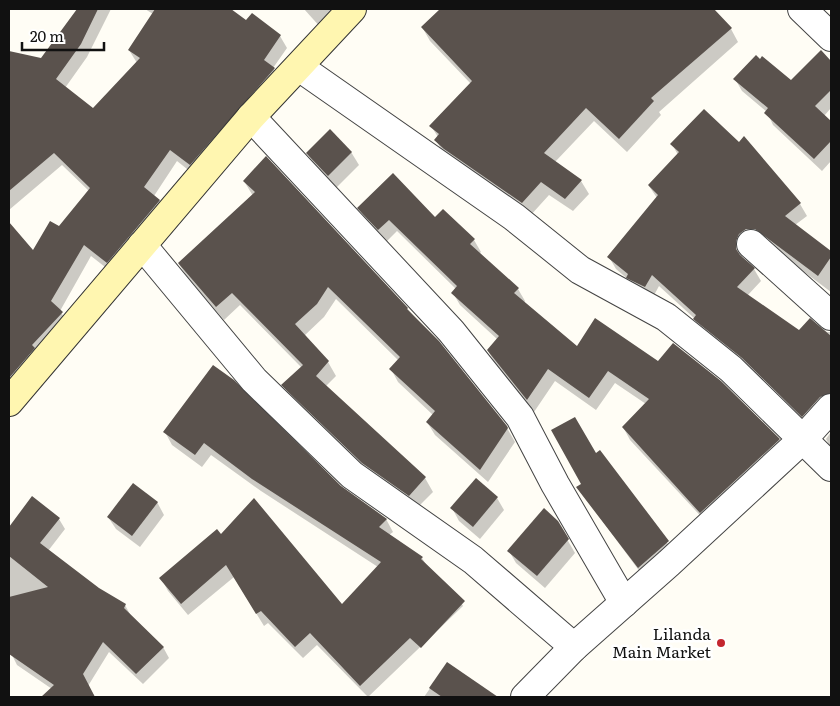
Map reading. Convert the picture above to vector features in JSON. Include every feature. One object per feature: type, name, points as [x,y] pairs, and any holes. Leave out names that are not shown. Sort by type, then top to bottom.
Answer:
[{"type":"street","points":[[9,402],[251,117],[352,9]]},
{"type":"street","points":[[802,9],[831,37]]},
{"type":"street","points":[[299,67],[514,217],[580,270],[666,318],[731,369],[831,467]]},
{"type":"street","points":[[251,117],[451,331],[520,417],[555,484],[624,603]]},
{"type":"street","points":[[750,244],[831,316]]},
{"type":"street","points":[[142,245],[254,380],[352,475],[472,560],[574,647]]},
{"type":"street","points":[[524,697],[574,647],[803,439],[831,408]]},
{"type":"building","points":[[77,9],[98,9],[81,44],[56,79],[93,108],[140,58],[128,50],[155,9],[231,9],[246,20],[252,13],[281,35],[264,60],[275,68],[190,165],[170,150],[144,187],[160,200],[107,263],[84,245],[51,301],[63,312],[32,345],[35,348],[9,378],[9,222],[33,250],[50,221],[59,226],[90,188],[54,153],[9,191],[9,51],[41,58]]},
{"type":"building","points":[[440,9],[714,9],[732,28],[651,98],[654,101],[619,139],[586,108],[544,153],[582,180],[565,199],[541,182],[522,203],[434,140],[439,134],[429,126],[472,81],[421,27]]},
{"type":"building","points":[[821,50],[831,61],[831,90],[815,106],[831,121],[831,141],[814,159],[764,113],[768,108],[733,79],[756,55],[760,59],[762,56],[791,80]]},
{"type":"building","points":[[704,109],[739,142],[744,136],[801,203],[785,216],[831,251],[831,257],[818,276],[755,229],[746,229],[739,234],[736,241],[736,249],[740,255],[755,268],[737,287],[799,330],[810,318],[831,336],[831,393],[820,397],[802,417],[742,358],[693,319],[696,315],[652,275],[645,287],[626,278],[628,274],[607,257],[658,195],[648,185],[679,152],[670,144]]},
{"type":"building","points":[[330,129],[352,152],[328,176],[306,153]]},
{"type":"building","points":[[266,156],[407,309],[439,341],[507,426],[508,428],[480,470],[426,422],[435,411],[389,369],[400,357],[328,287],[317,304],[295,324],[329,361],[316,376],[426,477],[409,496],[362,463],[281,385],[303,365],[232,293],[216,307],[178,263],[255,192],[243,181]]},
{"type":"building","points":[[393,173],[435,217],[443,209],[475,239],[470,244],[519,288],[514,293],[577,346],[595,318],[658,361],[673,343],[721,381],[780,439],[700,513],[622,427],[649,399],[608,371],[589,398],[548,369],[527,400],[487,350],[499,336],[451,293],[457,286],[389,220],[378,230],[357,208]]},
{"type":"building","points":[[213,365],[234,380],[341,486],[387,519],[379,527],[423,557],[421,559],[465,601],[421,648],[410,638],[360,686],[310,633],[295,647],[261,611],[256,614],[226,565],[181,604],[159,578],[217,529],[221,534],[254,498],[342,604],[381,562],[252,479],[204,443],[195,455],[163,432]]},
{"type":"building","points":[[575,417],[596,453],[600,450],[669,541],[638,568],[576,487],[581,484],[551,430]]},
{"type":"building","points":[[476,478],[498,497],[473,527],[450,508]]},
{"type":"building","points":[[133,483],[158,502],[132,536],[107,517]]},
{"type":"building","points":[[32,496],[60,518],[40,543],[99,588],[126,604],[124,608],[164,647],[136,674],[103,642],[83,674],[95,697],[41,697],[54,685],[9,654],[9,597],[48,587],[9,556],[9,527]]},
{"type":"building","points":[[544,508],[558,521],[569,539],[537,576],[507,551]]},
{"type":"building","points":[[447,662],[498,697],[442,697],[429,688]]},
{"type":"place","name":"Lilanda Main Market","points":[[721,643]]}]
